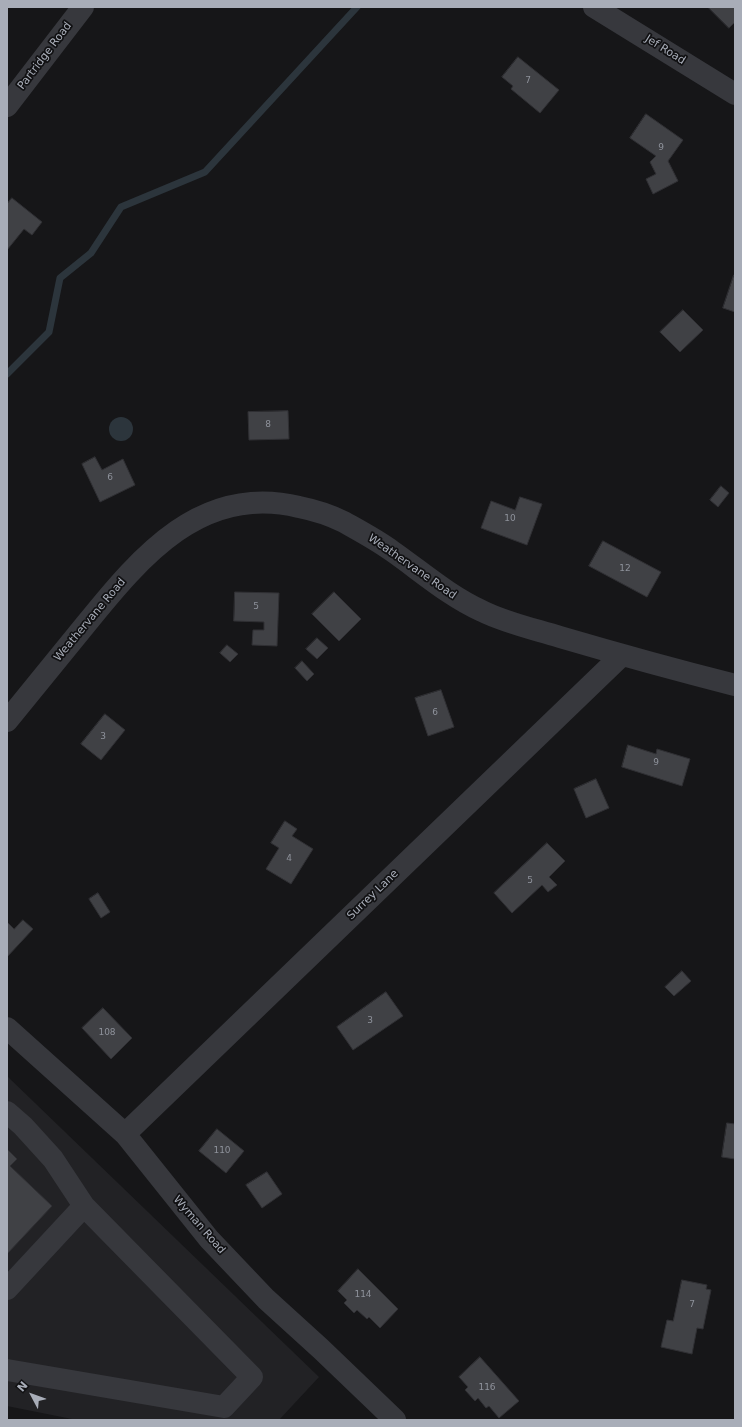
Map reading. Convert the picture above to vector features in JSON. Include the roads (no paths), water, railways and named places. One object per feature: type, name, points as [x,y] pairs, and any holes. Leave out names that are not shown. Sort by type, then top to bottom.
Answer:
[{"type":"street","name":"Partridge Road","points":[[7,106],[82,7]]},
{"type":"street","name":"Jef Road","points":[[594,7],[622,14],[735,94]]},
{"type":"street","name":"Weathervane Road","points":[[7,721],[126,576],[160,544],[178,529],[196,518],[216,510],[255,502],[289,504],[342,522],[390,550],[442,588],[482,612],[503,620],[622,655],[735,685]]},
{"type":"street","name":"Surrey Lane","points":[[125,1134],[622,655]]},
{"type":"street","name":"Wyman Road","points":[[7,1028],[125,1134],[209,1240],[266,1299],[395,1420]]},
{"type":"street","points":[[7,1112],[23,1126],[53,1159],[84,1206],[252,1377],[224,1407],[7,1370]]},
{"type":"street","points":[[7,1289],[84,1206]]},
{"type":"waterway","points":[[7,374],[49,332],[60,278],[91,253],[121,207],[205,172],[357,7]]}]
